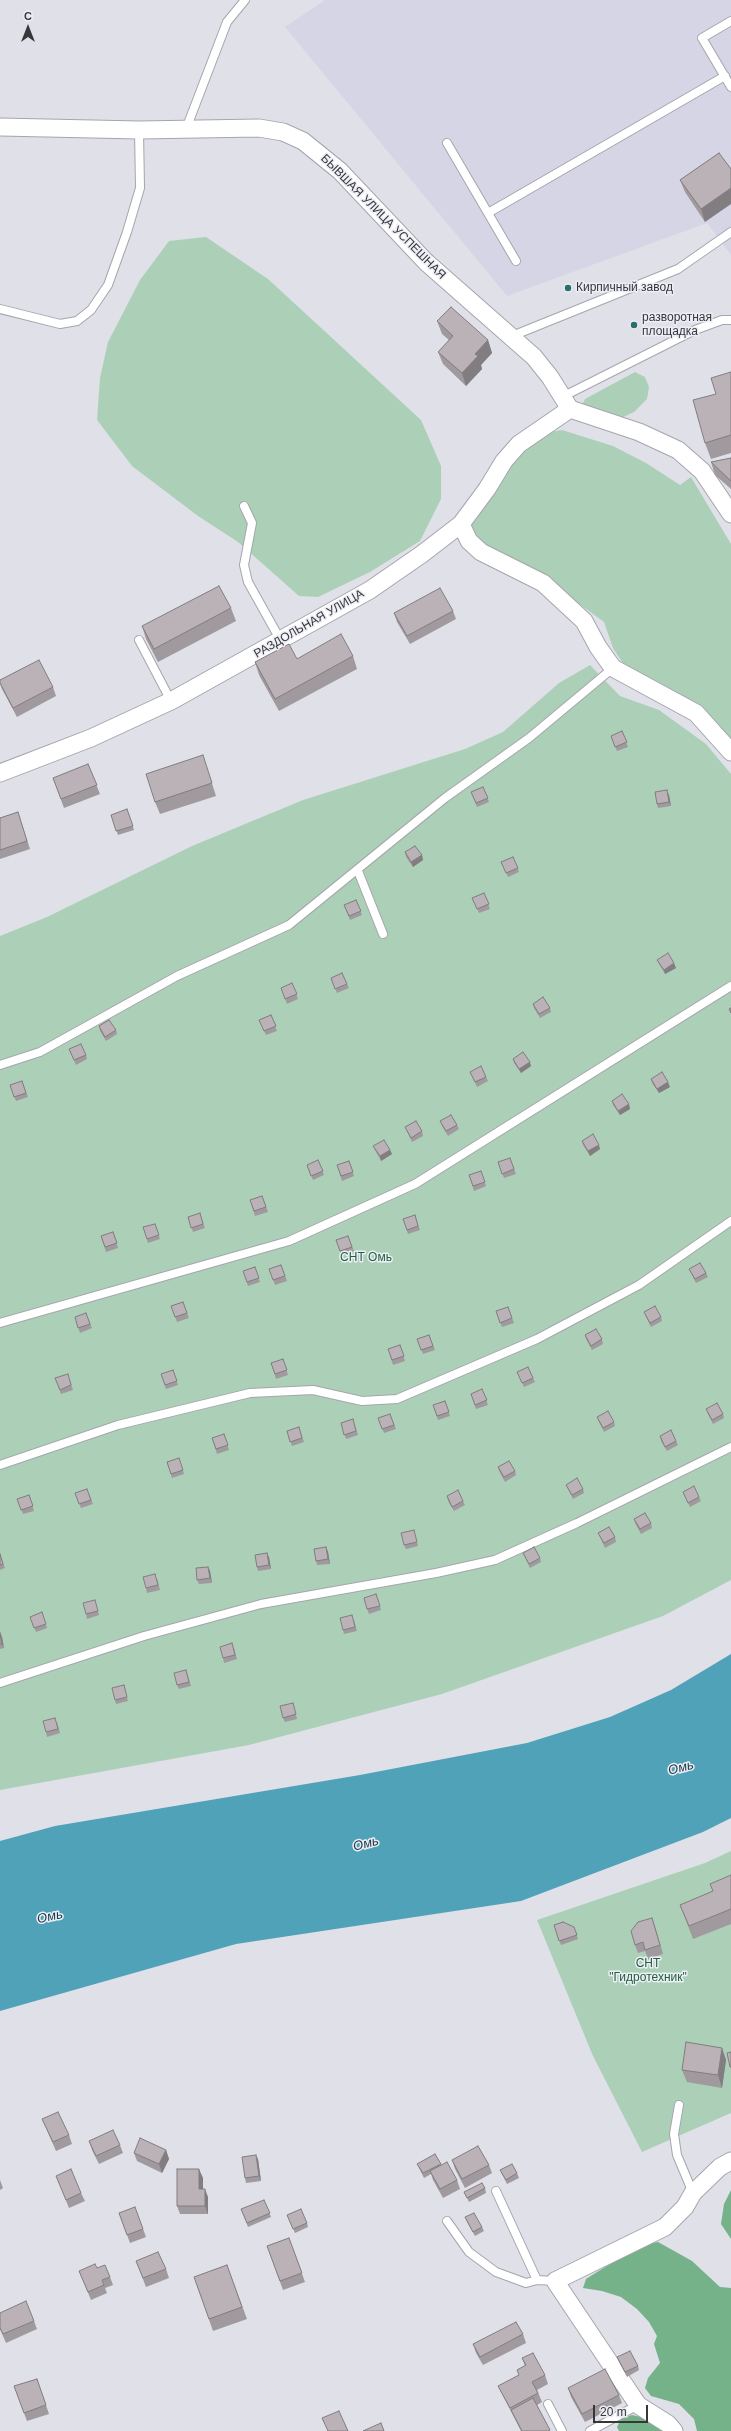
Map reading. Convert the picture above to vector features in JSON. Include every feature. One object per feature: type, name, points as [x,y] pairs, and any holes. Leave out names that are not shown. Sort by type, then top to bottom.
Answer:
[{"type":"street","name":"БЫВШАЯ УЛИЦА УСПЕШНАЯ","points":[[0,127],[139,130],[259,128],[283,132],[304,141],[340,171],[426,262],[512,336],[534,357],[566,403]]},
{"type":"street","points":[[566,403],[639,432],[678,450],[705,469],[731,514]]},
{"type":"street","name":"РАЗДОЛЬНАЯ УЛИЦА","points":[[0,773],[91,738],[171,701],[370,590],[422,554],[461,524],[487,490],[504,461],[514,450],[566,403]]},
{"type":"street","points":[[461,524],[470,541],[481,552],[543,582],[584,621],[598,647],[613,668],[696,713],[731,752]]},
{"type":"street","points":[[674,2431],[668,2424],[638,2405],[555,2281],[665,2227],[685,2207],[693,2193],[720,2167],[731,2161]]},
{"type":"lane","points":[[186,129],[227,22],[245,0]]},
{"type":"lane","points":[[731,21],[702,38],[731,87]]},
{"type":"lane","points":[[488,213],[725,76]]},
{"type":"lane","points":[[0,308],[60,324],[77,320],[91,310],[108,285],[127,232],[140,188],[139,130]]},
{"type":"lane","points":[[447,143],[516,261]]},
{"type":"lane","points":[[512,336],[678,269],[731,232]]},
{"type":"lane","points":[[566,403],[695,330],[722,320],[731,320]]},
{"type":"lane","points":[[244,506],[252,523],[244,565],[248,582],[281,641]]},
{"type":"lane","points":[[139,640],[171,701]]},
{"type":"lane","points":[[0,1065],[40,1052],[177,976],[289,925],[358,871],[445,798],[529,738],[613,668]]},
{"type":"lane","points":[[358,871],[383,934]]},
{"type":"lane","points":[[0,1323],[289,1241],[415,1184],[731,986]]},
{"type":"lane","points":[[0,1465],[118,1424],[250,1392],[313,1390],[362,1401],[397,1399],[544,1336],[639,1285],[731,1221]]},
{"type":"lane","points":[[0,1683],[144,1636],[261,1604],[436,1573],[494,1560],[577,1523],[731,1446]]},
{"type":"lane","points":[[680,2105],[674,2134],[677,2155],[693,2193]]},
{"type":"lane","points":[[496,2191],[537,2280]]},
{"type":"lane","points":[[447,2221],[469,2252],[496,2272],[526,2283],[537,2280],[555,2281]]},
{"type":"lane","points":[[548,2404],[562,2431]]},
{"type":"lane","points":[[590,2431],[638,2405]]},
{"type":"shaded area","points":[[325,0],[731,0],[731,255],[707,223],[507,296],[285,27]]},
{"type":"green space","points":[[206,237],[268,279],[421,420],[441,466],[441,499],[420,541],[370,572],[318,597],[299,596],[238,542],[198,516],[132,466],[97,420],[100,378],[108,342],[140,280],[169,241]]},
{"type":"green space","points":[[635,372],[645,377],[649,387],[647,399],[634,412],[619,419],[581,407],[585,399]]},
{"type":"green space","points":[[562,430],[613,446],[646,463],[680,485],[691,477],[731,544],[731,744],[700,708],[667,687],[624,665],[613,648],[604,622],[515,559],[491,550],[471,532],[470,522],[513,458],[551,432]]},
{"type":"green space","name":"СНТ Омь","points":[[590,665],[620,696],[659,710],[706,744],[731,774],[731,1580],[663,1616],[442,1694],[249,1745],[0,1790],[0,936],[47,917],[192,846],[303,800],[465,749],[503,732],[559,683]]},
{"type":"green space","name":"СНТ \"Гидротехник\"","points":[[731,1851],[731,2113],[642,2152],[593,2056],[537,1920],[705,1863]]},
{"type":"green space","points":[[731,2190],[731,2239],[721,2224],[724,2204]]},
{"type":"green space","points":[[658,2242],[692,2261],[720,2287],[731,2288],[731,2431],[697,2431],[694,2419],[679,2404],[651,2396],[645,2388],[648,2378],[660,2363],[654,2344],[657,2336],[649,2322],[637,2309],[621,2297],[602,2291],[583,2288],[586,2279],[621,2257],[648,2244]]},
{"type":"green space","points":[[632,2415],[641,2417],[664,2431],[619,2431],[617,2427],[621,2419]]},
{"type":"water","name":"Омь","points":[[731,1654],[731,1818],[703,1832],[521,1901],[236,1944],[0,2011],[0,1841],[55,1826],[360,1775],[527,1743],[610,1717],[671,1690]]},
{"type":"building","points":[[719,153],[731,169],[731,188],[701,209],[680,180]]},
{"type":"building","points":[[451,307],[488,340],[475,354],[478,356],[462,373],[438,352],[453,336],[437,321]]},
{"type":"building","points":[[731,372],[731,435],[705,443],[693,400],[716,394],[711,378]]},
{"type":"building","points":[[731,458],[731,481],[711,462]]},
{"type":"building","points":[[219,586],[231,608],[154,649],[142,626]]},
{"type":"building","points":[[440,588],[453,611],[407,636],[394,613]]},
{"type":"building","points":[[341,634],[353,656],[275,699],[255,662],[289,644],[297,659]]},
{"type":"building","points":[[39,660],[53,687],[13,708],[0,683],[0,680]]},
{"type":"building","points":[[622,731],[627,742],[615,747],[611,736]]},
{"type":"building","points":[[203,755],[212,783],[155,802],[146,774]]},
{"type":"building","points":[[88,764],[97,785],[61,799],[53,778]]},
{"type":"building","points":[[483,787],[488,798],[476,803],[471,792]]},
{"type":"building","points":[[667,790],[669,802],[657,804],[655,792]]},
{"type":"building","points":[[127,809],[133,826],[116,831],[111,815]]},
{"type":"building","points":[[18,812],[27,841],[0,850],[0,818]]},
{"type":"building","points":[[415,846],[422,855],[411,862],[405,852]]},
{"type":"building","points":[[513,857],[518,868],[506,873],[501,862]]},
{"type":"building","points":[[484,893],[489,904],[477,909],[472,898]]},
{"type":"building","points":[[356,900],[361,911],[349,916],[344,905]]},
{"type":"building","points":[[668,953],[674,963],[664,970],[657,960]]},
{"type":"building","points":[[342,973],[347,984],[335,989],[331,978]]},
{"type":"building","points":[[292,983],[297,994],[285,999],[281,988]]},
{"type":"building","points":[[543,997],[550,1008],[539,1014],[533,1004]]},
{"type":"building","points":[[271,1015],[276,1026],[264,1031],[259,1020]]},
{"type":"building","points":[[109,1020],[116,1030],[105,1037],[99,1026]]},
{"type":"building","points":[[81,1044],[86,1055],[74,1060],[69,1049]]},
{"type":"building","points":[[523,1052],[530,1062],[519,1069],[513,1059]]},
{"type":"building","points":[[481,1066],[486,1077],[475,1082],[470,1072]]},
{"type":"building","points":[[662,1072],[668,1082],[657,1089],[651,1079]]},
{"type":"building","points":[[22,1081],[26,1093],[14,1097],[10,1085]]},
{"type":"building","points":[[622,1094],[629,1104],[618,1111],[612,1101]]},
{"type":"building","points":[[451,1115],[457,1125],[446,1131],[440,1121]]},
{"type":"building","points":[[416,1121],[422,1131],[411,1138],[405,1127]]},
{"type":"building","points":[[593,1134],[599,1145],[588,1151],[582,1141]]},
{"type":"building","points":[[384,1140],[390,1150],[380,1156],[373,1146]]},
{"type":"building","points":[[510,1158],[514,1169],[502,1174],[498,1162]]},
{"type":"building","points":[[318,1160],[323,1171],[311,1176],[307,1165]]},
{"type":"building","points":[[349,1161],[353,1172],[341,1176],[337,1165]]},
{"type":"building","points":[[481,1171],[485,1182],[473,1186],[469,1175]]},
{"type":"building","points":[[262,1196],[266,1207],[254,1211],[250,1200]]},
{"type":"building","points":[[200,1213],[203,1224],[191,1228],[188,1217]]},
{"type":"building","points":[[415,1215],[418,1226],[407,1230],[403,1219]]},
{"type":"building","points":[[155,1224],[159,1235],[147,1239],[143,1227]]},
{"type":"building","points":[[113,1232],[117,1243],[105,1247],[101,1236]]},
{"type":"building","points":[[348,1236],[352,1247],[340,1251],[336,1240]]},
{"type":"building","points":[[700,1263],[706,1273],[695,1279],[689,1269]]},
{"type":"building","points":[[281,1265],[285,1276],[273,1280],[269,1269]]},
{"type":"building","points":[[255,1267],[259,1278],[247,1282],[243,1271]]},
{"type":"building","points":[[183,1302],[187,1313],[175,1317],[171,1306]]},
{"type":"building","points":[[655,1306],[661,1317],[650,1323],[644,1312]]},
{"type":"building","points":[[508,1307],[512,1318],[500,1323],[496,1311]]},
{"type":"building","points":[[86,1313],[90,1324],[78,1328],[75,1317]]},
{"type":"building","points":[[596,1329],[602,1339],[591,1346],[585,1335]]},
{"type":"building","points":[[429,1335],[433,1346],[421,1350],[417,1339]]},
{"type":"building","points":[[400,1345],[404,1356],[392,1360],[388,1349]]},
{"type":"building","points":[[283,1359],[287,1370],[275,1374],[271,1363]]},
{"type":"building","points":[[528,1367],[533,1378],[522,1383],[517,1372]]},
{"type":"building","points":[[173,1370],[177,1381],[165,1385],[161,1374]]},
{"type":"building","points":[[68,1374],[71,1385],[60,1390],[55,1378]]},
{"type":"building","points":[[482,1389],[487,1400],[475,1405],[471,1394]]},
{"type":"building","points":[[445,1401],[449,1412],[437,1416],[433,1405]]},
{"type":"building","points":[[717,1403],[723,1414],[712,1420],[706,1409]]},
{"type":"building","points":[[608,1411],[614,1422],[603,1428],[597,1417]]},
{"type":"building","points":[[390,1414],[394,1425],[382,1429],[378,1418]]},
{"type":"building","points":[[353,1419],[356,1431],[344,1435],[341,1423]]},
{"type":"building","points":[[299,1427],[302,1438],[290,1442],[287,1431]]},
{"type":"building","points":[[671,1430],[676,1441],[665,1447],[660,1436]]},
{"type":"building","points":[[224,1434],[228,1445],[216,1449],[212,1438]]},
{"type":"building","points":[[179,1458],[183,1470],[171,1474],[167,1462]]},
{"type":"building","points":[[509,1461],[515,1471],[504,1477],[498,1467]]},
{"type":"building","points":[[577,1478],[583,1489],[572,1495],[566,1485]]},
{"type":"building","points":[[694,1486],[699,1497],[688,1503],[683,1492]]},
{"type":"building","points":[[87,1489],[91,1500],[79,1504],[75,1493]]},
{"type":"building","points":[[458,1490],[463,1501],[452,1507],[447,1496]]},
{"type":"building","points":[[29,1495],[33,1506],[21,1510],[17,1499]]},
{"type":"building","points":[[645,1513],[651,1523],[640,1529],[634,1519]]},
{"type":"building","points":[[609,1527],[615,1537],[604,1543],[598,1533]]},
{"type":"building","points":[[414,1530],[417,1542],[404,1545],[401,1533]]},
{"type":"building","points":[[326,1547],[328,1559],[316,1561],[314,1549]]},
{"type":"building","points":[[534,1547],[540,1558],[529,1564],[523,1553]]},
{"type":"building","points":[[267,1553],[269,1565],[257,1567],[255,1555]]},
{"type":"building","points":[[0,1554],[3,1564],[0,1565]]},
{"type":"building","points":[[208,1567],[210,1578],[197,1580],[196,1568]]},
{"type":"building","points":[[155,1574],[158,1585],[146,1588],[143,1577]]},
{"type":"building","points":[[376,1594],[380,1606],[367,1609],[364,1598]]},
{"type":"building","points":[[95,1600],[98,1611],[86,1614],[83,1603]]},
{"type":"building","points":[[42,1612],[46,1624],[34,1628],[30,1617]]},
{"type":"building","points":[[352,1615],[355,1627],[343,1630],[340,1618]]},
{"type":"building","points":[[0,1633],[2,1644],[0,1644]]},
{"type":"building","points":[[232,1643],[235,1655],[223,1658],[220,1647]]},
{"type":"building","points":[[186,1670],[189,1682],[177,1685],[174,1673]]},
{"type":"building","points":[[124,1685],[127,1697],[115,1700],[112,1688]]},
{"type":"building","points":[[293,1703],[296,1714],[283,1718],[280,1706]]},
{"type":"building","points":[[55,1718],[58,1729],[46,1732],[43,1721]]},
{"type":"building","points":[[731,1875],[731,1909],[689,1926],[680,1905],[713,1891],[710,1884]]},
{"type":"building","points":[[652,1918],[660,1945],[645,1950],[643,1942],[635,1945],[631,1931],[638,1922]]},
{"type":"building","points":[[563,1922],[574,1927],[577,1935],[559,1941],[554,1925]]},
{"type":"building","points":[[686,2042],[722,2048],[718,2075],[682,2070]]},
{"type":"building","points":[[731,2052],[731,2067],[730,2067],[727,2053]]},
{"type":"building","points":[[58,2112],[69,2135],[53,2142],[42,2119]]},
{"type":"building","points":[[113,2130],[120,2145],[96,2156],[89,2141]]},
{"type":"building","points":[[140,2138],[166,2150],[159,2164],[134,2153]]},
{"type":"building","points":[[478,2146],[489,2165],[462,2179],[452,2160]]},
{"type":"building","points":[[435,2154],[441,2164],[423,2173],[417,2164]]},
{"type":"building","points":[[256,2155],[259,2176],[245,2178],[242,2157]]},
{"type":"building","points":[[447,2162],[457,2180],[440,2189],[430,2171]]},
{"type":"building","points":[[512,2164],[517,2173],[506,2180],[500,2170]]},
{"type":"building","points":[[71,2169],[81,2193],[66,2200],[56,2176]]},
{"type":"building","points":[[177,2169],[199,2169],[199,2189],[205,2189],[205,2206],[177,2206]]},
{"type":"building","points":[[482,2183],[485,2188],[467,2198],[464,2192]]},
{"type":"building","points":[[264,2200],[270,2213],[247,2223],[241,2209]]},
{"type":"building","points":[[135,2207],[143,2229],[127,2235],[119,2213]]},
{"type":"building","points":[[301,2209],[307,2223],[293,2229],[287,2215]]},
{"type":"building","points":[[474,2213],[482,2227],[473,2232],[465,2217]]},
{"type":"building","points":[[289,2238],[302,2273],[280,2281],[267,2246]]},
{"type":"building","points":[[158,2252],[166,2269],[143,2278],[136,2261]]},
{"type":"building","points":[[95,2264],[97,2268],[105,2265],[110,2277],[102,2280],[104,2285],[88,2292],[79,2271]]},
{"type":"building","points":[[227,2265],[242,2307],[209,2319],[194,2277]]},
{"type":"building","points":[[26,2301],[34,2321],[3,2334],[0,2328],[0,2313]]},
{"type":"building","points":[[516,2322],[523,2334],[480,2357],[473,2344]]},
{"type":"building","points":[[630,2351],[638,2366],[625,2372],[617,2357]]},
{"type":"building","points":[[533,2353],[545,2375],[532,2382],[538,2393],[510,2408],[498,2386],[519,2375],[517,2370],[526,2365],[522,2358]]},
{"type":"building","points":[[605,2369],[619,2395],[582,2414],[568,2388]]},
{"type":"building","points":[[37,2379],[46,2405],[24,2413],[14,2386]]},
{"type":"building","points":[[533,2398],[550,2430],[548,2431],[522,2431],[511,2410]]},
{"type":"building","points":[[339,2411],[348,2431],[328,2431],[322,2418]]},
{"type":"building","points":[[381,2423],[384,2431],[363,2431]]},
{"type":"place","name":"Кирпичный завод","points":[[568,288]]},
{"type":"place","name":"разворотная площадка","points":[[634,325]]}]
